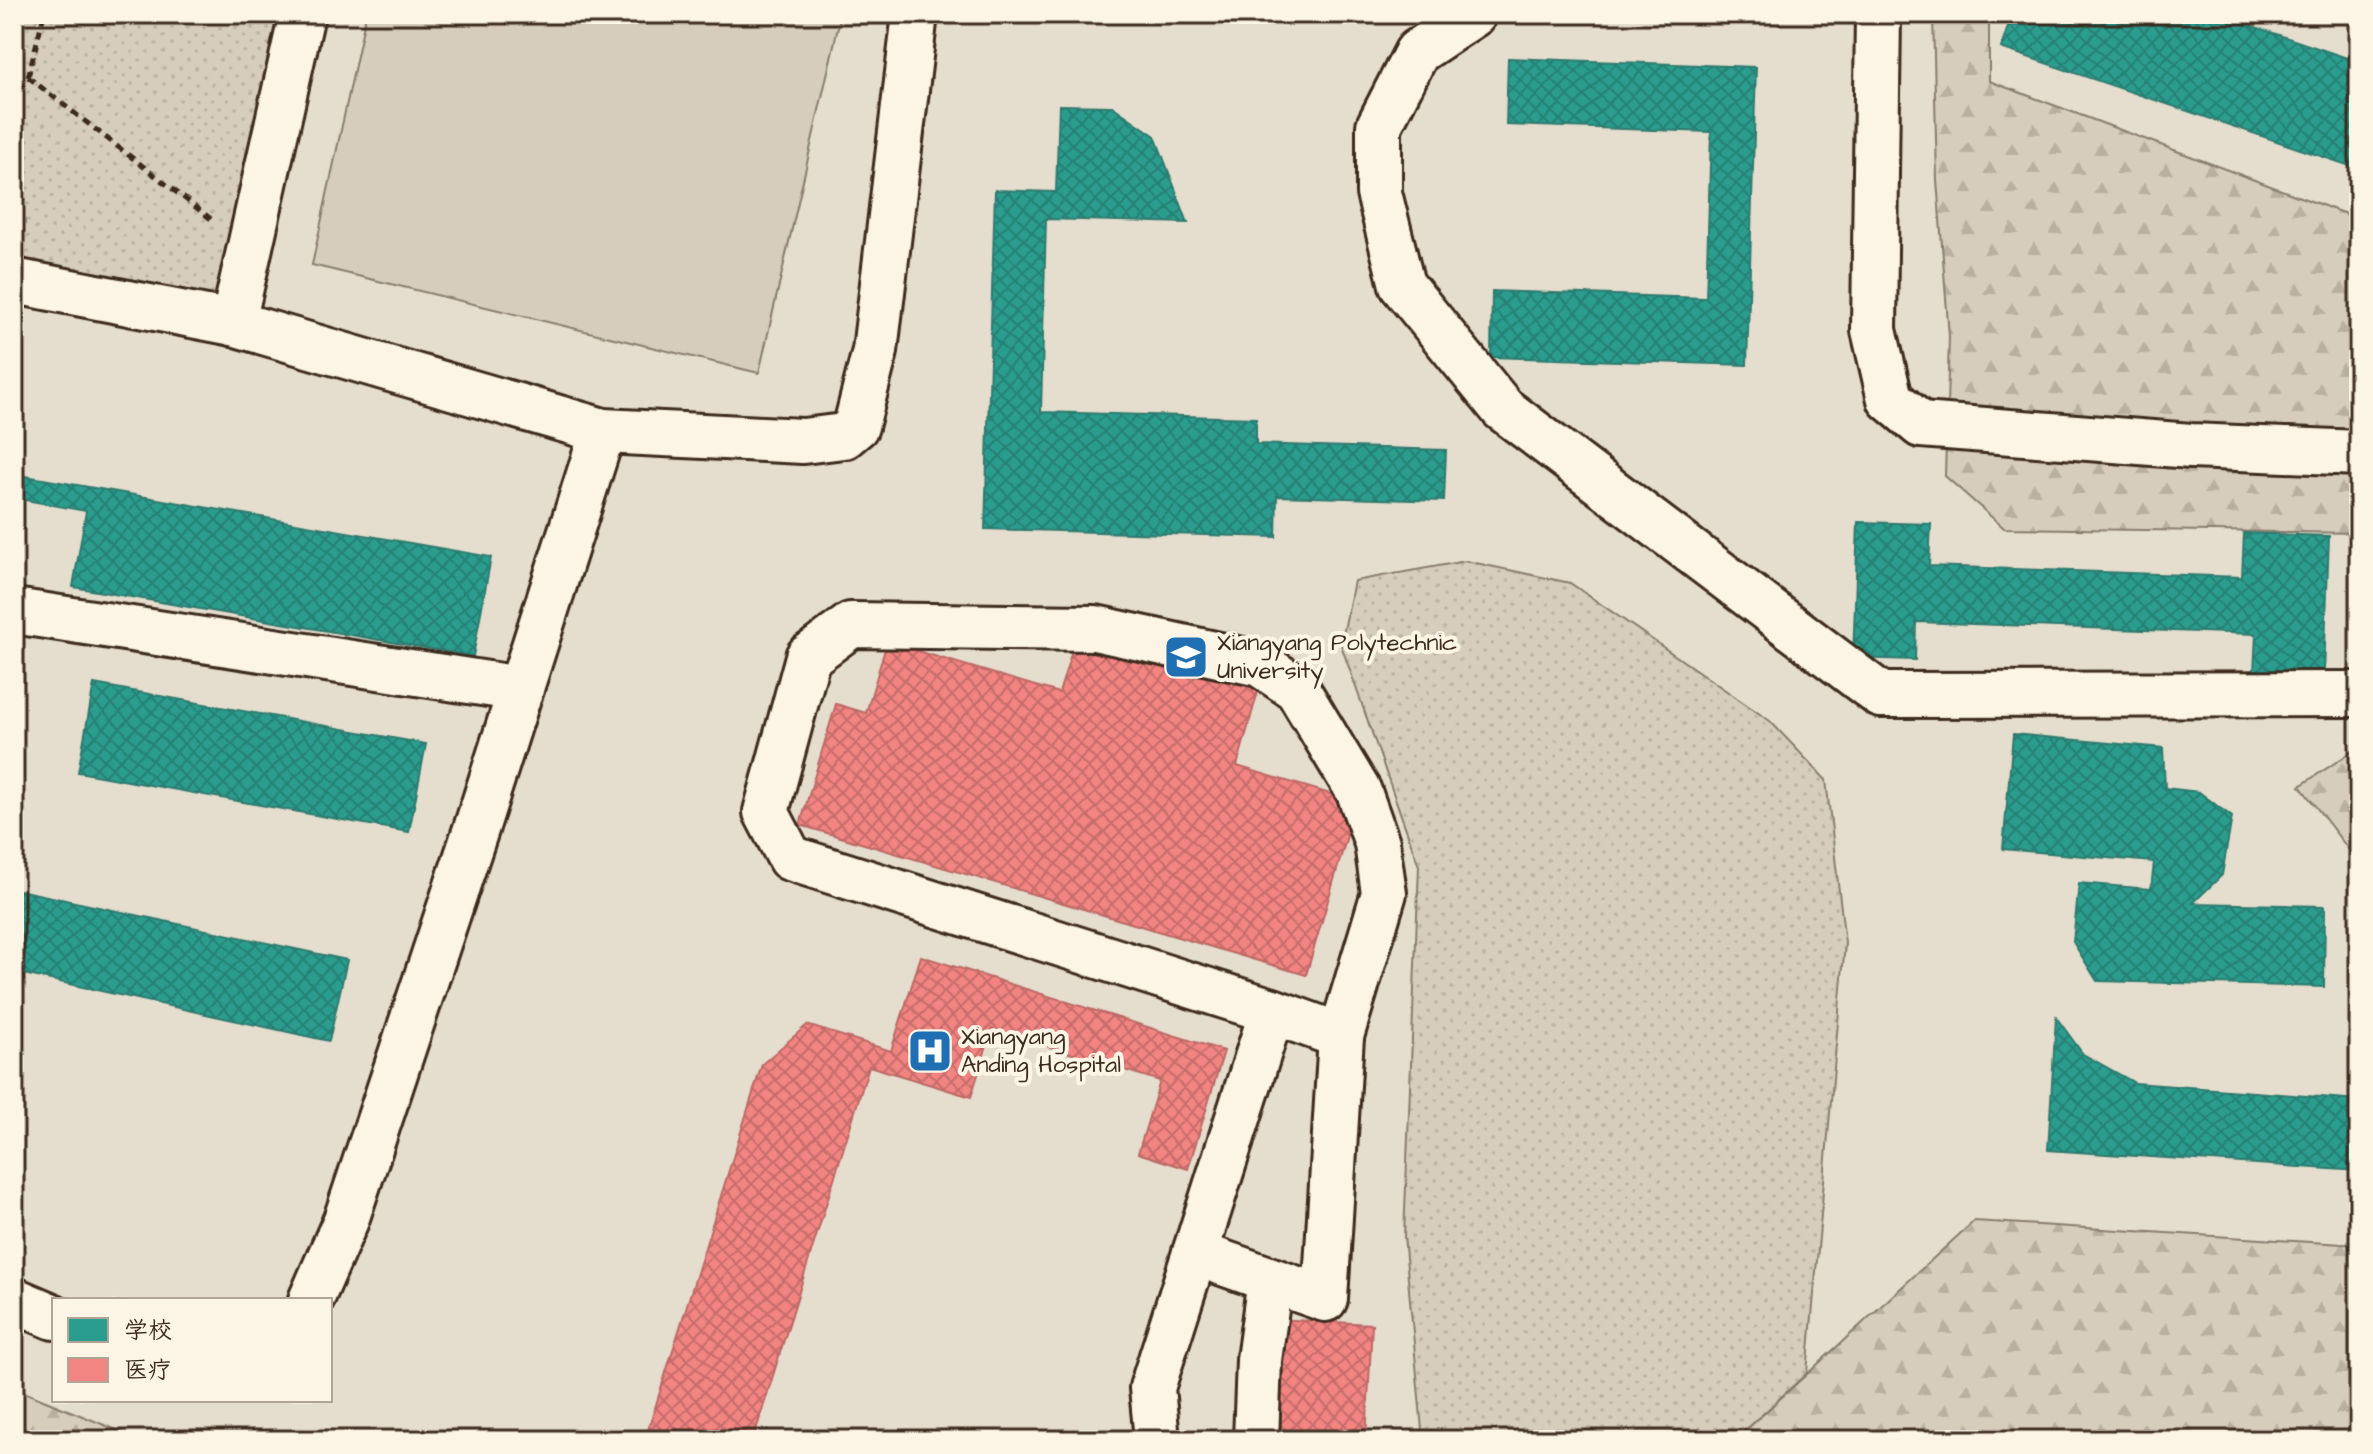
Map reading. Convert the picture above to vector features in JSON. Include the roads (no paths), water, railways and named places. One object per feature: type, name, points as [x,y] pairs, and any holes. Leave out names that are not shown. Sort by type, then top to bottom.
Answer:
[{"type":"lane","points":[[233,323],[302,14]]},
{"type":"lane","points":[[14,281],[233,323],[603,431],[803,441],[844,436],[856,426],[875,351],[915,14]]},
{"type":"lane","points":[[1474,14],[1417,52],[1379,126],[1379,193],[1402,285],[1503,409],[1881,695],[2359,694]]},
{"type":"lane","points":[[1878,14],[1874,330],[1890,399],[1921,425],[2191,446],[2359,453]]},
{"type":"lane","points":[[312,1298],[346,1220],[603,431]]},
{"type":"lane","points":[[14,611],[521,689]]},
{"type":"lane","points":[[1195,1253],[1325,1299],[1341,1036],[1384,893],[1377,843],[1359,792],[1297,689],[1260,664],[1095,628],[851,625],[808,657],[766,812],[790,858],[1272,1011],[1341,1036]]},
{"type":"lane","points":[[1157,1440],[1152,1388],[1272,1011]]},
{"type":"lane","points":[[1256,1440],[1259,1360],[1270,1280]]},
{"type":"lane","points":[[14,1300],[52,1316]]},
{"type":"place","name":"Xiangyang Polytechnic University","points":[[1186,657]]},
{"type":"place","name":"Xiangyang Anding Hospital","points":[[930,1051]]}]
